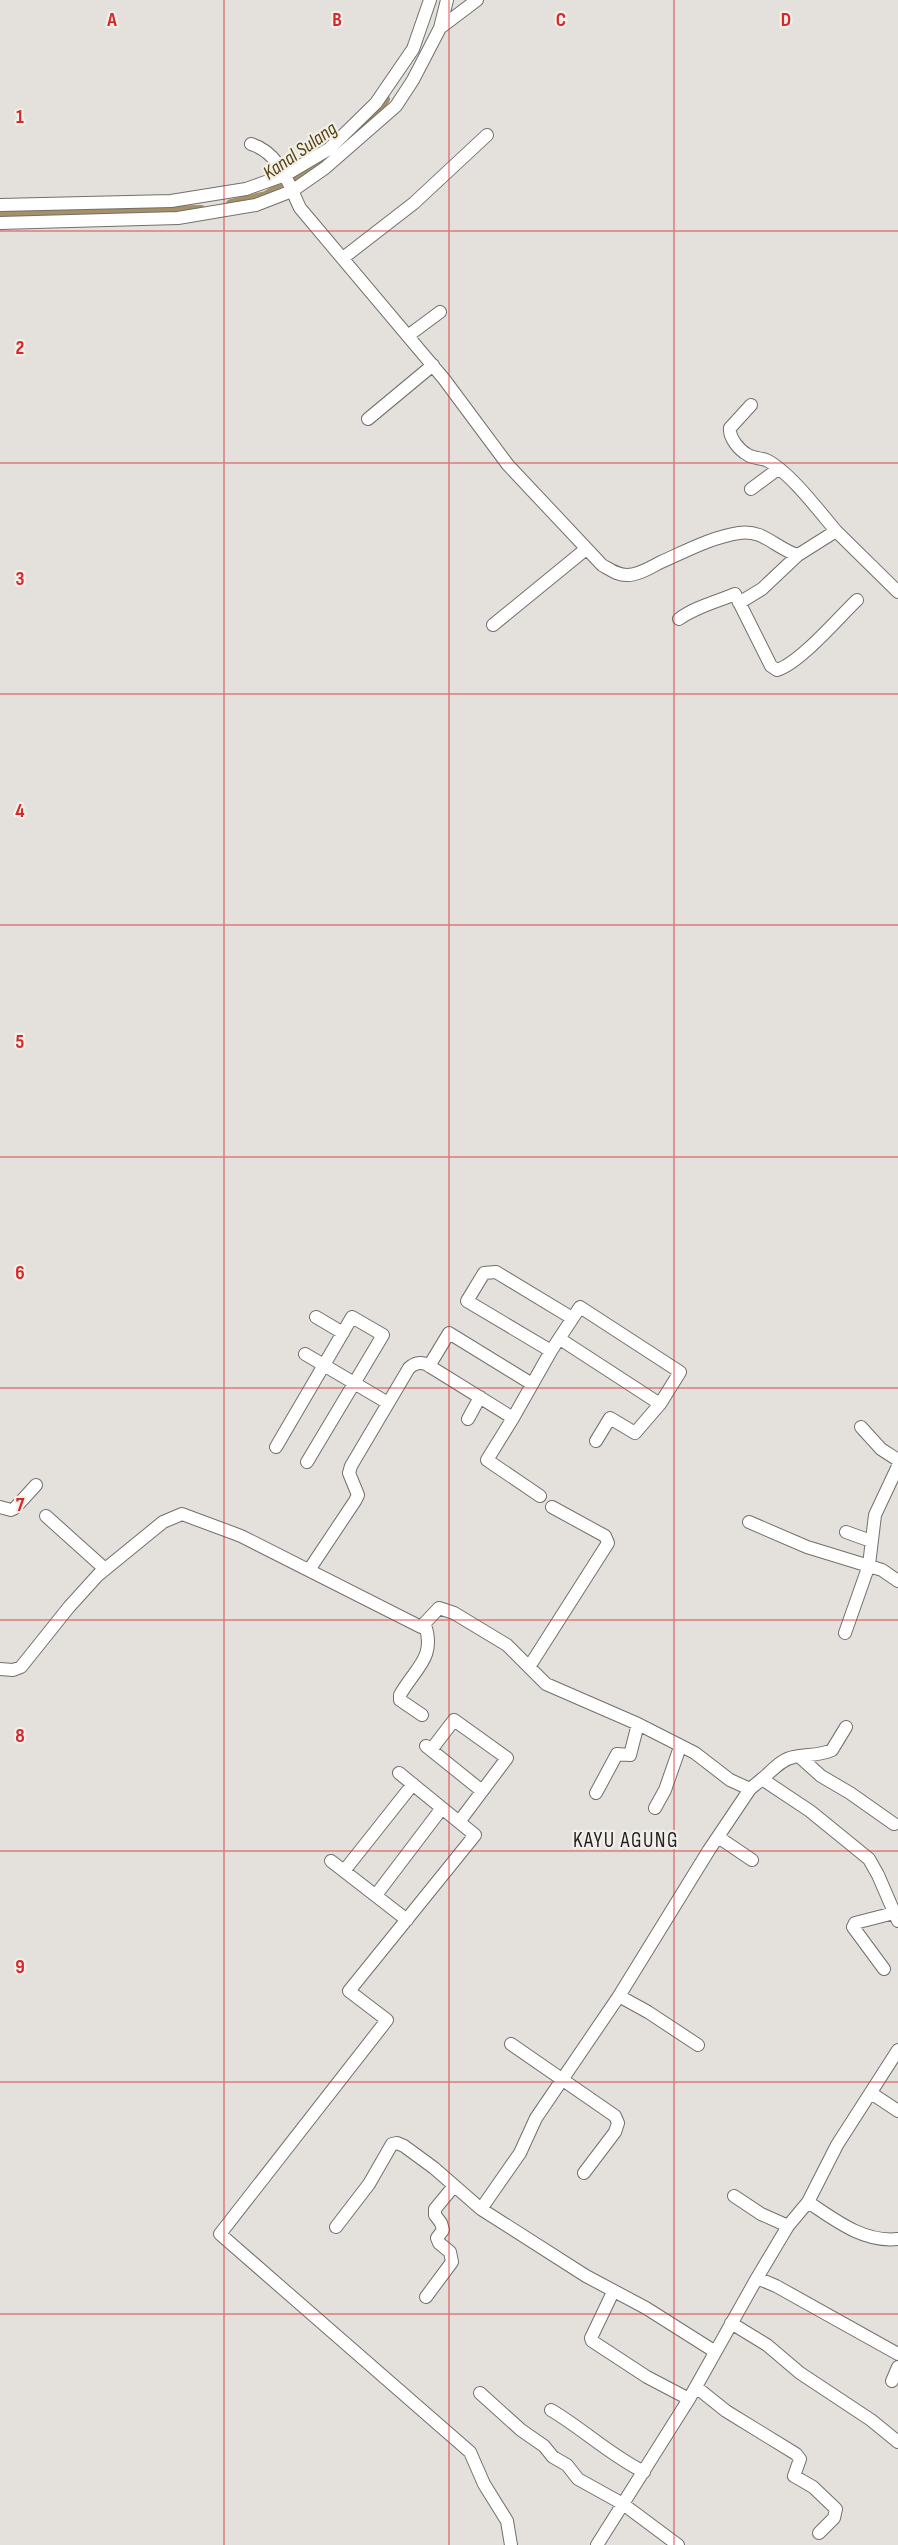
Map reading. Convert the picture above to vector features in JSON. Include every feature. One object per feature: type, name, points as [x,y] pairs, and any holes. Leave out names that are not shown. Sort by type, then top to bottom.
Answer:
[{"type":"street","points":[[0,223],[178,218],[256,205],[289,183],[329,149],[376,103],[413,49],[430,0]]},
{"type":"street","points":[[0,205],[171,201],[289,183],[325,168],[396,106],[413,80],[440,28],[447,0]]},
{"type":"street","points":[[440,28],[477,0]]},
{"type":"street","points":[[343,258],[414,203],[487,135]]},
{"type":"street","points":[[251,144],[275,158],[300,208],[409,335],[508,465],[586,549],[611,571],[630,575],[697,546],[739,533],[756,533],[783,550],[798,555]]},
{"type":"street","points":[[74,204],[74,220]]},
{"type":"street","points":[[409,335],[440,312]]},
{"type":"street","points":[[368,419],[433,365]]},
{"type":"street","points":[[751,405],[730,428],[730,434],[748,455],[765,460],[778,469],[898,592]]},
{"type":"street","points":[[751,489],[778,469]]},
{"type":"street","points":[[739,603],[762,589],[798,555],[836,531]]},
{"type":"street","points":[[493,625],[586,549]]},
{"type":"street","points":[[679,619],[689,611],[735,594],[771,666],[777,670],[784,668],[857,600]]},
{"type":"street","points":[[551,1351],[467,1301],[484,1273],[496,1272],[572,1318]]},
{"type":"street","points":[[540,1496],[487,1460],[580,1306],[680,1372],[660,1404],[635,1433],[610,1418],[596,1442]]},
{"type":"street","points":[[316,1317],[343,1333]]},
{"type":"street","points":[[276,1447],[352,1317],[383,1335],[308,1462]]},
{"type":"street","points":[[429,1366],[449,1334],[532,1384]]},
{"type":"street","points":[[560,1339],[660,1404]]},
{"type":"street","points":[[305,1354],[388,1403]]},
{"type":"street","points":[[309,1569],[358,1495],[349,1473],[351,1466],[409,1368],[420,1362],[429,1366],[513,1418]]},
{"type":"street","points":[[468,1419],[480,1398]]},
{"type":"street","points":[[861,1427],[881,1449],[898,1460]]},
{"type":"street","points":[[845,1633],[869,1565],[875,1515],[898,1466]]},
{"type":"street","points":[[0,1507],[12,1510],[36,1485]]},
{"type":"street","points":[[529,1667],[608,1543],[605,1536],[552,1507]]},
{"type":"street","points":[[0,1669],[13,1670],[21,1667],[69,1607],[105,1569],[163,1522],[179,1513],[241,1536],[421,1627],[442,1607],[507,1645],[546,1684],[695,1753],[729,1780],[750,1789]]},
{"type":"street","points":[[46,1516],[105,1569]]},
{"type":"street","points":[[749,1522],[807,1547],[882,1570],[898,1581]]},
{"type":"street","points":[[846,1532],[871,1541]]},
{"type":"street","points":[[422,1715],[400,1700],[400,1695],[428,1651],[430,1641],[425,1625]]},
{"type":"street","points":[[459,1822],[507,1758],[454,1720],[428,1748],[482,1791]]},
{"type":"street","points":[[596,1793],[618,1753],[630,1755],[638,1725]]},
{"type":"street","points":[[481,2209],[520,2153],[536,2118],[619,1996],[750,1789],[783,1762],[794,1757],[815,1756],[832,1750],[846,1727]]},
{"type":"street","points":[[655,1808],[665,1790],[680,1747]]},
{"type":"street","points":[[801,1758],[821,1776],[894,1824]]},
{"type":"street","points":[[399,1773],[475,1835],[349,1991],[387,2020],[220,2234],[470,2452],[484,2484],[507,2521],[512,2545]]},
{"type":"street","points":[[762,1779],[810,1811],[869,1859],[896,1917],[855,1923],[853,1927],[884,1969]]},
{"type":"street","points":[[344,1871],[413,1784]]},
{"type":"street","points":[[376,1895],[442,1808]]},
{"type":"street","points":[[718,1837],[752,1860]]},
{"type":"street","points":[[331,1861],[407,1920]]},
{"type":"street","points":[[619,1996],[698,2045]]},
{"type":"street","points":[[511,2044],[610,2111],[618,2123],[615,2132],[584,2173]]},
{"type":"street","points":[[597,2545],[689,2399],[714,2351],[788,2226],[808,2202],[837,2145],[898,2050]]},
{"type":"street","points":[[871,2093],[898,2110]]},
{"type":"street","points":[[336,2227],[395,2143],[404,2146],[481,2209],[613,2292],[646,2308],[714,2351]]},
{"type":"street","points":[[426,2297],[453,2258],[437,2238],[443,2230],[435,2215],[435,2209],[454,2186]]},
{"type":"street","points":[[734,2196],[761,2214],[788,2226]]},
{"type":"street","points":[[808,2202],[855,2231],[883,2239],[898,2239]]},
{"type":"street","points":[[757,2278],[776,2286],[898,2354]]},
{"type":"street","points":[[613,2292],[591,2338],[592,2341],[647,2377],[689,2399]]},
{"type":"street","points":[[731,2323],[767,2345],[800,2373],[871,2420],[898,2442]]},
{"type":"street","points":[[892,2381],[898,2367]]},
{"type":"street","points":[[696,2387],[726,2411],[800,2458],[794,2476],[813,2487],[836,2510],[834,2518],[819,2533]]},
{"type":"street","points":[[480,2393],[521,2430],[544,2446],[553,2457],[567,2465],[578,2479],[623,2504],[678,2545]]},
{"type":"street","points":[[551,2410],[608,2448],[620,2460],[644,2472]]},
{"type":"waterway","name":"Kanal Sulang","points":[[231,204],[266,196],[323,161],[367,125],[385,99]]},
{"type":"waterway","name":"Kanal Sulang","points":[[0,214],[201,210]]},
{"type":"district","name":"KAYU AGUNG","points":[[626,1840]]}]
